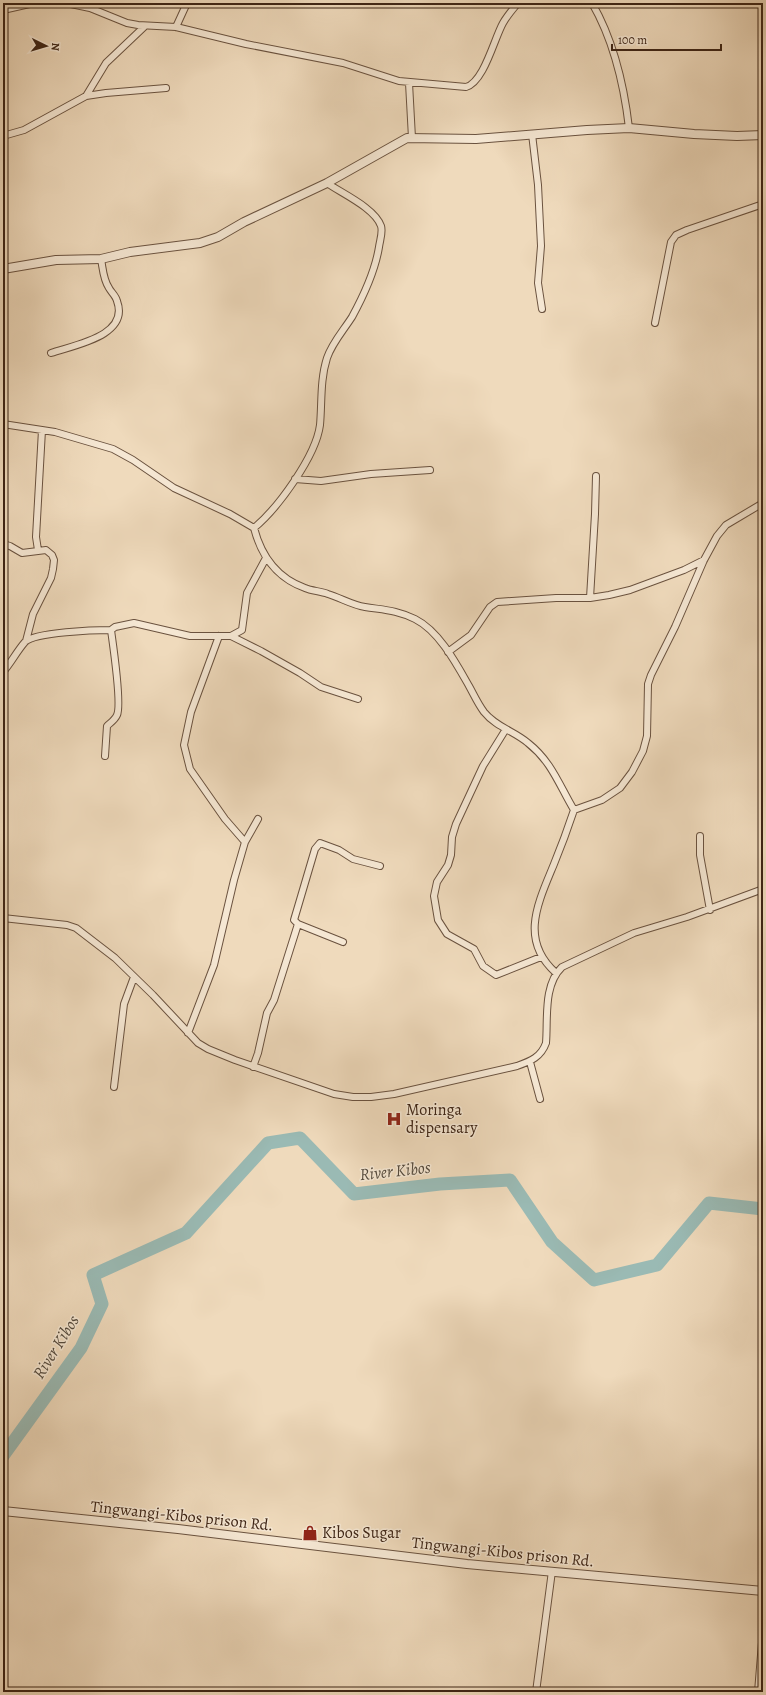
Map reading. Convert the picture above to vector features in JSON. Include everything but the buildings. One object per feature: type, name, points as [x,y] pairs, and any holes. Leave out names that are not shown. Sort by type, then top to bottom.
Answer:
[{"type":"street","points":[[3,10],[34,3]]},
{"type":"street","points":[[66,3],[90,8],[127,23],[145,26],[176,27],[246,44],[343,63],[410,83],[429,83],[456,87],[470,86],[482,70],[502,24],[518,3]]},
{"type":"street","points":[[176,27],[187,3]]},
{"type":"street","points":[[592,3],[608,35],[622,88],[629,128]]},
{"type":"street","points":[[86,96],[106,63],[145,26]]},
{"type":"street","points":[[410,83],[412,138]]},
{"type":"street","points":[[3,136],[24,130],[86,96],[106,92],[166,88]]},
{"type":"street","points":[[3,269],[56,260],[102,258],[130,252],[200,243],[218,237],[244,222],[327,183],[403,140],[412,138],[476,139],[629,128],[694,134],[737,136],[763,135]]},
{"type":"street","points":[[532,134],[538,185],[541,246],[538,283],[542,309]]},
{"type":"street","points":[[254,528],[268,517],[295,479],[317,436],[320,424],[323,378],[327,358],[336,339],[352,317],[374,270],[381,235],[381,226],[371,212],[327,183]]},
{"type":"street","points":[[655,323],[671,242],[676,235],[763,204]]},
{"type":"street","points":[[51,353],[87,342],[116,324],[118,317],[118,301],[105,280],[102,258]]},
{"type":"street","points":[[3,424],[42,430],[107,448],[123,454],[174,488],[230,514],[254,528],[259,544],[266,558],[284,576],[303,587],[327,593],[364,607],[395,611],[416,619],[435,633],[459,668],[483,710],[494,722],[528,742],[549,765],[556,775],[574,810],[536,910],[535,940],[541,957],[556,973]]},
{"type":"street","points":[[38,550],[36,537],[42,430]]},
{"type":"street","points":[[295,479],[321,481],[371,474],[430,470]]},
{"type":"street","points":[[590,598],[596,514],[596,476]]},
{"type":"street","points":[[574,810],[602,800],[620,788],[636,765],[643,751],[647,736],[648,684],[650,675],[675,628],[704,560],[717,536],[726,525],[763,503]]},
{"type":"street","points":[[3,544],[22,553],[46,550],[52,554],[54,560],[51,578],[33,614],[26,641],[3,672]]},
{"type":"street","points":[[231,636],[242,630],[247,593],[266,558]]},
{"type":"street","points":[[448,652],[471,635],[490,607],[497,602],[556,598],[590,598],[630,590],[684,570],[704,560]]},
{"type":"street","points":[[26,641],[40,636],[58,633],[111,630],[115,627],[134,623],[190,636],[231,636],[294,670],[321,687],[358,699]]},
{"type":"street","points":[[105,756],[107,726],[117,717],[118,709],[118,686],[111,630]]},
{"type":"street","points":[[219,636],[191,712],[184,745],[190,769],[225,819],[245,842]]},
{"type":"street","points":[[506,729],[483,766],[454,831],[451,855],[448,865],[435,888],[435,908],[438,920],[447,934],[474,949],[483,966],[496,975],[541,957]]},
{"type":"street","points":[[188,1033],[214,965],[234,880],[245,842],[258,819]]},
{"type":"street","points":[[700,836],[700,855],[710,910]]},
{"type":"street","points":[[343,942],[298,924],[294,920],[314,853],[318,845],[323,844],[339,850],[353,859],[380,866]]},
{"type":"street","points":[[3,918],[67,925],[76,928],[115,958],[178,1020],[198,1043],[208,1049],[253,1067],[334,1094],[353,1097],[371,1097],[427,1088],[530,1062],[538,1057],[543,1051],[546,1043],[550,993],[556,973],[571,962],[634,933],[710,910],[763,889]]},
{"type":"street","points":[[253,1067],[258,1053],[267,1013],[274,1000],[298,924]]},
{"type":"street","points":[[114,1088],[124,1004],[134,977]]},
{"type":"street","points":[[530,1062],[540,1098]]},
{"type":"street","name":"Tingwangi-Kibos prison Rd.","points":[[3,1511],[178,1529],[467,1564],[763,1592]]},
{"type":"street","points":[[536,1692],[552,1571]]},
{"type":"street","points":[[758,1692],[763,1630]]},
{"type":"waterway","name":"River Kibos","points":[[3,1456],[81,1348],[102,1304],[93,1275],[186,1233],[268,1143],[300,1138],[354,1194],[440,1184],[510,1180],[552,1242],[594,1280],[657,1265],[709,1203],[763,1209]]},
{"type":"place","name":"Moringa dispensary","points":[[394,1119]]},
{"type":"place","name":"Kibos Sugar","points":[[310,1533]]}]
